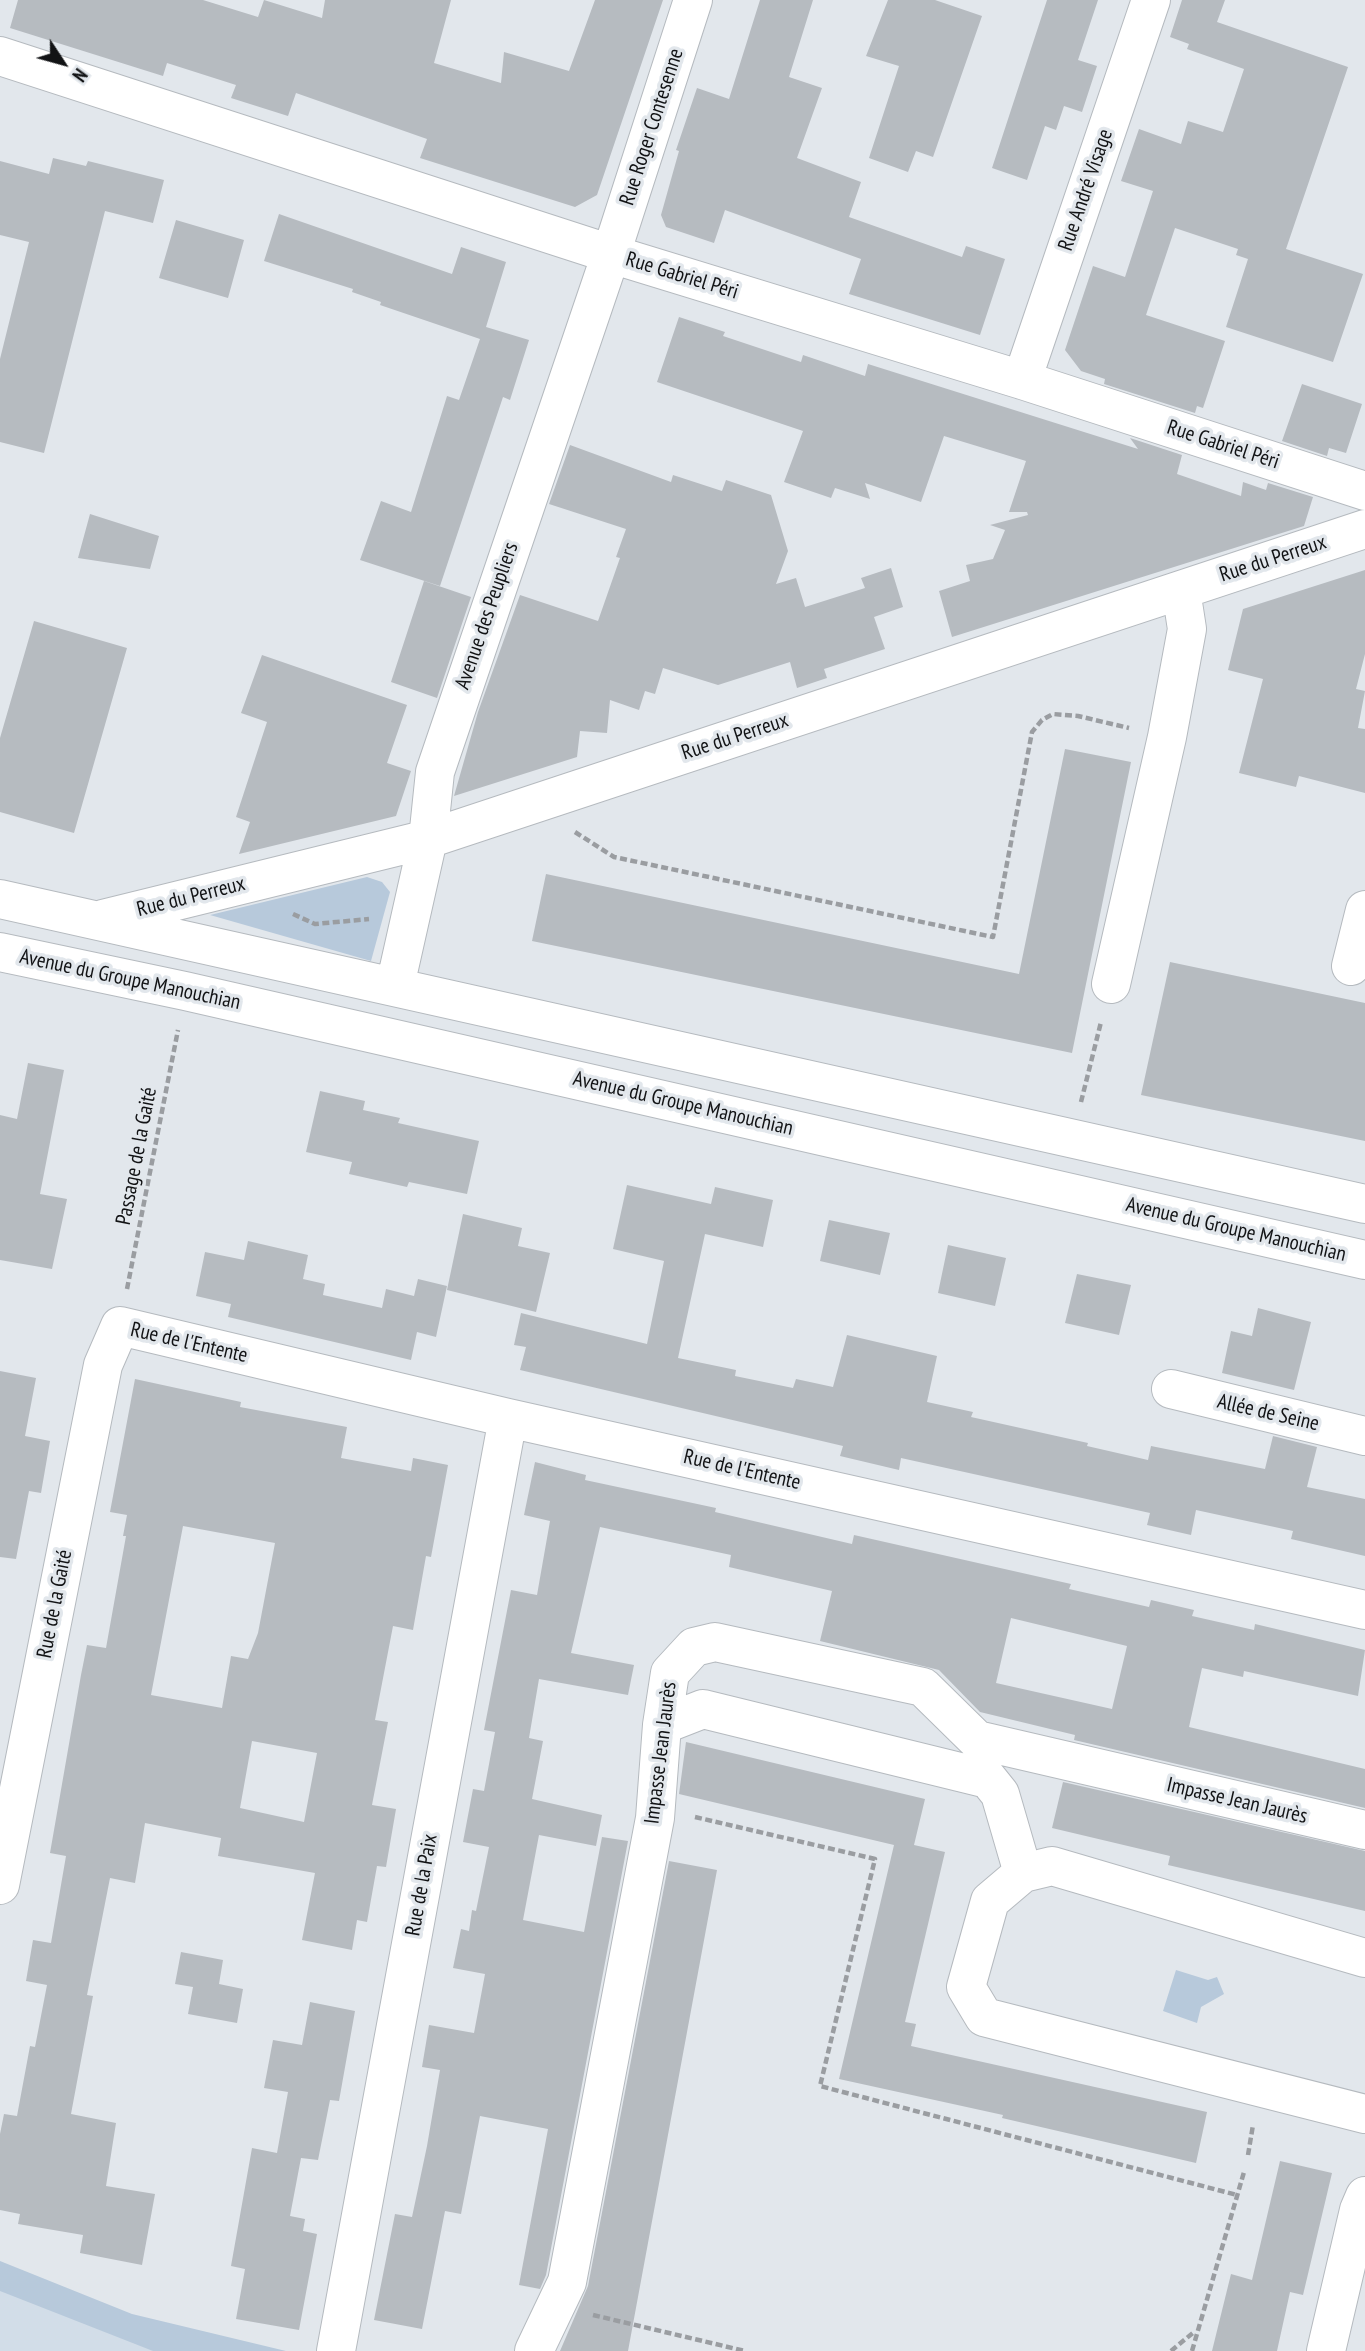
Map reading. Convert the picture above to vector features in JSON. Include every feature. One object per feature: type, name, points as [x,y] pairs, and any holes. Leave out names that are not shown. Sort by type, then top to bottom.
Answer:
[{"type":"street","name":"Rue Roger Contesenne","points":[[611,254],[693,0]]},
{"type":"street","name":"Rue André Visage","points":[[1021,380],[1150,0]]},
{"type":"street","name":"Rue Gabriel Péri","points":[[0,56],[611,254],[1021,380],[1365,491]]},
{"type":"street","name":"Avenue des Peupliers","points":[[395,986],[428,839],[435,772],[611,254]]},
{"type":"street","name":"Rue du Perreux","points":[[98,920],[428,839],[1365,529]]},
{"type":"street","points":[[1111,984],[1167,737],[1187,629],[1181,590]]},
{"type":"street","points":[[0,898],[1365,1204]]},
{"type":"street","points":[[1351,966],[1365,910]]},
{"type":"street","name":"Avenue du Groupe Manouchian","points":[[0,952],[186,991],[1365,1260]]},
{"type":"street","name":"Rue de l'Entente","points":[[120,1326],[508,1418],[1365,1610]]},
{"type":"street","name":"Rue de la Gaité","points":[[0,1885],[103,1365],[120,1326]]},
{"type":"street","name":"Allée de Seine","points":[[1171,1390],[1365,1436]]},
{"type":"street","name":"Rue de la Paix","points":[[335,2351],[508,1418]]},
{"type":"street","name":"Impasse Jean Jaurès","points":[[534,2351],[567,2282],[655,1808],[662,1725],[670,1673],[694,1647],[715,1642],[923,1687],[977,1740],[1365,1830]]},
{"type":"street","points":[[662,1725],[704,1709],[988,1779],[1000,1794],[1023,1873]]},
{"type":"street","points":[[1365,1958],[1052,1866],[1023,1873],[990,1901],[966,1987],[984,2017],[1365,2115]]},
{"type":"street","points":[[1326,2351],[1359,2210],[1365,2196]]},
{"type":"path","points":[[553,797],[567,827],[614,857],[993,937],[1032,732],[1042,720],[1053,714],[1078,716],[1167,737]]},
{"type":"path","points":[[235,887],[316,924],[366,919],[408,924]]},
{"type":"path","points":[[1072,1137],[1111,984]]},
{"type":"path","name":"Passage de la Gaité","points":[[120,1326],[186,991]]},
{"type":"path","points":[[655,1808],[875,1859],[820,2086],[1237,2195]]},
{"type":"path","points":[[1192,2351],[1195,2331],[1244,2172]]},
{"type":"path","points":[[555,2307],[745,2351]]},
{"type":"path","points":[[1171,2351],[1195,2331]]},
{"type":"shaded area","points":[[367,877],[382,882],[390,892],[371,961],[210,915]]},
{"type":"shaded area","points":[[1176,1970],[1208,1980],[1217,1977],[1224,1994],[1201,2007],[1197,2023],[1163,2011]]},
{"type":"shaded area","points":[[0,2261],[132,2314],[286,2351],[153,2351],[0,2291]]},
{"type":"shaded area","points":[[0,2266],[203,2351],[0,2351]]},
{"type":"building","points":[[18,0],[203,0],[258,17],[264,0],[322,18],[325,0],[451,0],[434,63],[501,83],[504,52],[569,71],[595,0],[663,0],[597,195],[575,207],[420,158],[427,139],[296,93],[288,116],[231,98],[236,85],[167,63],[163,76],[10,28]]},
{"type":"building","points":[[760,0],[813,0],[789,77],[822,88],[797,158],[861,182],[849,217],[962,257],[966,246],[1005,259],[980,335],[849,294],[861,259],[725,210],[714,243],[666,227],[661,215],[679,151],[676,150],[697,88],[729,99]]},
{"type":"building","points":[[888,0],[935,0],[982,16],[933,157],[916,151],[908,172],[869,158],[899,66],[866,56]]},
{"type":"building","points":[[1047,0],[1098,0],[1078,60],[1097,66],[1082,112],[1064,106],[1056,130],[1045,126],[1027,180],[992,168]]},
{"type":"building","points":[[1182,0],[1225,0],[1217,22],[1348,67],[1286,249],[1363,274],[1333,362],[1226,327],[1248,259],[1236,255],[1238,249],[1175,228],[1146,315],[1225,341],[1203,408],[1197,406],[1195,413],[1104,384],[1105,379],[1081,371],[1065,350],[1093,266],[1125,277],[1153,191],[1121,181],[1139,129],[1181,144],[1188,121],[1223,132],[1244,69],[1187,49],[1189,44],[1170,37]]},
{"type":"building","points":[[53,158],[86,166],[88,161],[164,180],[153,223],[105,211],[44,453],[0,442],[0,359],[29,242],[0,235],[0,161],[49,174]]},
{"type":"building","points":[[279,214],[452,274],[461,247],[506,262],[486,327],[529,340],[510,400],[503,397],[440,586],[360,560],[381,501],[411,512],[447,396],[459,400],[480,339],[380,305],[381,302],[352,292],[353,289],[264,261]]},
{"type":"building","points":[[176,220],[244,240],[228,298],[159,278]]},
{"type":"building","points":[[679,317],[725,332],[723,336],[801,362],[803,355],[865,376],[868,364],[1138,449],[1130,438],[1182,455],[1177,474],[1241,496],[1243,482],[1266,490],[1268,483],[1313,497],[1304,526],[952,637],[939,591],[970,581],[966,565],[993,559],[1005,530],[990,525],[1028,515],[1027,512],[1009,512],[1026,461],[944,436],[921,502],[865,483],[870,499],[835,488],[831,498],[784,482],[803,431],[657,382]]},
{"type":"building","points":[[1302,384],[1362,404],[1346,453],[1329,448],[1327,456],[1282,441]]},
{"type":"building","points":[[570,445],[671,482],[673,475],[722,491],[726,480],[771,495],[788,551],[776,584],[796,578],[805,607],[865,588],[861,578],[891,568],[903,607],[874,617],[885,649],[824,669],[827,678],[797,688],[790,662],[718,685],[663,668],[655,694],[645,691],[639,710],[610,700],[607,733],[580,731],[577,757],[454,796],[478,712],[520,595],[598,621],[620,558],[616,557],[626,529],[549,504]]},
{"type":"building","points":[[90,514],[159,536],[150,569],[78,558]]},
{"type":"building","points":[[1365,570],[1365,654],[1356,689],[1365,691],[1358,728],[1365,729],[1365,793],[1299,776],[1296,787],[1239,773],[1263,679],[1228,670],[1243,609]]},
{"type":"building","points":[[424,581],[471,597],[437,698],[391,682]]},
{"type":"building","points":[[34,621],[127,648],[74,833],[0,812],[0,738]]},
{"type":"building","points":[[262,655],[407,705],[387,763],[411,771],[396,816],[239,854],[250,822],[236,817],[267,722],[241,713]]},
{"type":"building","points":[[1065,749],[1131,762],[1072,1053],[532,941],[546,874],[1019,974]]},
{"type":"building","points":[[1170,962],[1365,1003],[1365,1141],[1141,1095]]},
{"type":"building","points":[[28,1063],[64,1070],[40,1194],[67,1199],[52,1269],[0,1260],[0,1115],[17,1119]]},
{"type":"building","points":[[320,1091],[365,1101],[363,1110],[400,1118],[398,1123],[479,1141],[467,1194],[409,1182],[407,1187],[349,1174],[352,1162],[306,1152]]},
{"type":"building","points":[[627,1185],[711,1204],[715,1187],[773,1200],[763,1247],[705,1234],[678,1358],[736,1370],[735,1376],[793,1388],[796,1379],[833,1387],[847,1335],[937,1356],[927,1402],[973,1412],[971,1417],[1088,1443],[1087,1446],[1148,1460],[1151,1446],[1265,1469],[1273,1436],[1317,1447],[1307,1487],[1365,1499],[1365,1556],[1291,1539],[1293,1531],[1196,1510],[1191,1535],[1147,1525],[1150,1513],[901,1458],[899,1470],[840,1456],[843,1446],[520,1370],[526,1347],[514,1345],[521,1313],[647,1344],[664,1261],[613,1249]]},
{"type":"building","points":[[463,1214],[522,1228],[518,1246],[550,1253],[536,1312],[447,1290]]},
{"type":"building","points":[[829,1220],[890,1233],[880,1275],[820,1261]]},
{"type":"building","points":[[248,1241],[308,1255],[303,1279],[325,1284],[323,1295],[382,1308],[386,1289],[414,1296],[418,1279],[447,1286],[436,1337],[417,1332],[411,1360],[228,1317],[231,1304],[196,1296],[205,1252],[244,1260]]},
{"type":"building","points":[[948,1245],[1006,1258],[995,1306],[938,1293]]},
{"type":"building","points":[[1077,1274],[1131,1285],[1119,1335],[1065,1323]]},
{"type":"building","points":[[1258,1308],[1311,1322],[1294,1390],[1222,1373],[1231,1331],[1252,1336]]},
{"type":"building","points":[[0,1371],[36,1378],[25,1436],[50,1441],[41,1493],[29,1491],[16,1559],[0,1557]]},
{"type":"building","points":[[135,1379],[241,1402],[240,1407],[347,1427],[341,1458],[411,1471],[413,1458],[448,1465],[431,1557],[426,1556],[413,1630],[393,1626],[375,1720],[388,1722],[372,1805],[396,1809],[386,1867],[377,1866],[367,1922],[357,1920],[352,1950],[302,1940],[315,1873],[218,1856],[221,1838],[145,1823],[135,1883],[110,1878],[87,1995],[93,1996],[71,2114],[116,2123],[106,2186],[155,2194],[142,2265],[80,2253],[83,2235],[18,2224],[20,2214],[0,2210],[0,2134],[4,2114],[17,2116],[30,2046],[35,2047],[47,1985],[26,1981],[33,1940],[51,1943],[66,1856],[50,1853],[81,1675],[87,1645],[106,1648],[126,1536],[123,1536],[127,1515],[110,1512]],"holes":[[[183,1526],[275,1543],[258,1633],[248,1659],[231,1656],[222,1708],[151,1695]],[[252,1741],[317,1753],[304,1822],[240,1808]]]},
{"type":"building","points":[[535,1462],[586,1475],[585,1480],[716,1508],[715,1512],[852,1544],[854,1535],[1071,1584],[1069,1589],[1149,1607],[1151,1600],[1194,1610],[1192,1616],[1254,1630],[1255,1624],[1365,1650],[1358,1696],[1244,1671],[1243,1677],[1202,1668],[1189,1727],[1365,1769],[1365,1808],[1074,1740],[1075,1735],[980,1712],[939,1670],[820,1641],[832,1591],[729,1567],[731,1555],[600,1527],[571,1653],[634,1665],[628,1695],[539,1679],[529,1738],[543,1741],[532,1799],[602,1815],[596,1846],[539,1835],[523,1920],[584,1932],[602,1837],[628,1841],[546,2275],[540,2289],[519,2285],[548,2129],[480,2116],[461,2214],[445,2211],[422,2329],[374,2320],[395,2214],[412,2217],[427,2146],[440,2070],[422,2067],[429,2025],[474,2033],[485,1974],[453,1968],[461,1929],[469,1931],[472,1910],[476,1911],[489,1847],[463,1842],[473,1789],[484,1791],[495,1732],[484,1730],[511,1590],[537,1595],[550,1521],[524,1515]],"holes":[[[1011,1618],[1127,1646],[1112,1709],[996,1683]]]},
{"type":"building","points":[[686,1742],[925,1799],[914,1845],[945,1852],[905,2022],[916,2024],[911,2046],[1207,2112],[1196,2163],[1002,2118],[1003,2115],[839,2079],[894,1845],[679,1794]]},
{"type":"building","points":[[1063,1782],[1365,1851],[1365,1911],[1168,1865],[1170,1856],[1052,1828]]},
{"type":"building","points":[[669,1861],[717,1870],[628,2351],[560,2351],[588,2286]]},
{"type":"building","points":[[181,1952],[223,1960],[219,1984],[243,1989],[237,2023],[188,2014],[193,1987],[175,1984]]},
{"type":"building","points":[[310,2002],[355,2011],[339,2101],[330,2100],[318,2160],[301,2158],[290,2216],[305,2219],[303,2231],[317,2234],[299,2330],[236,2319],[245,2269],[231,2266],[252,2148],[277,2153],[288,2092],[264,2088],[273,2040],[302,2045]]},
{"type":"building","points":[[1280,2161],[1332,2173],[1303,2295],[1290,2292],[1277,2351],[1212,2351],[1231,2274],[1252,2280]]}]
